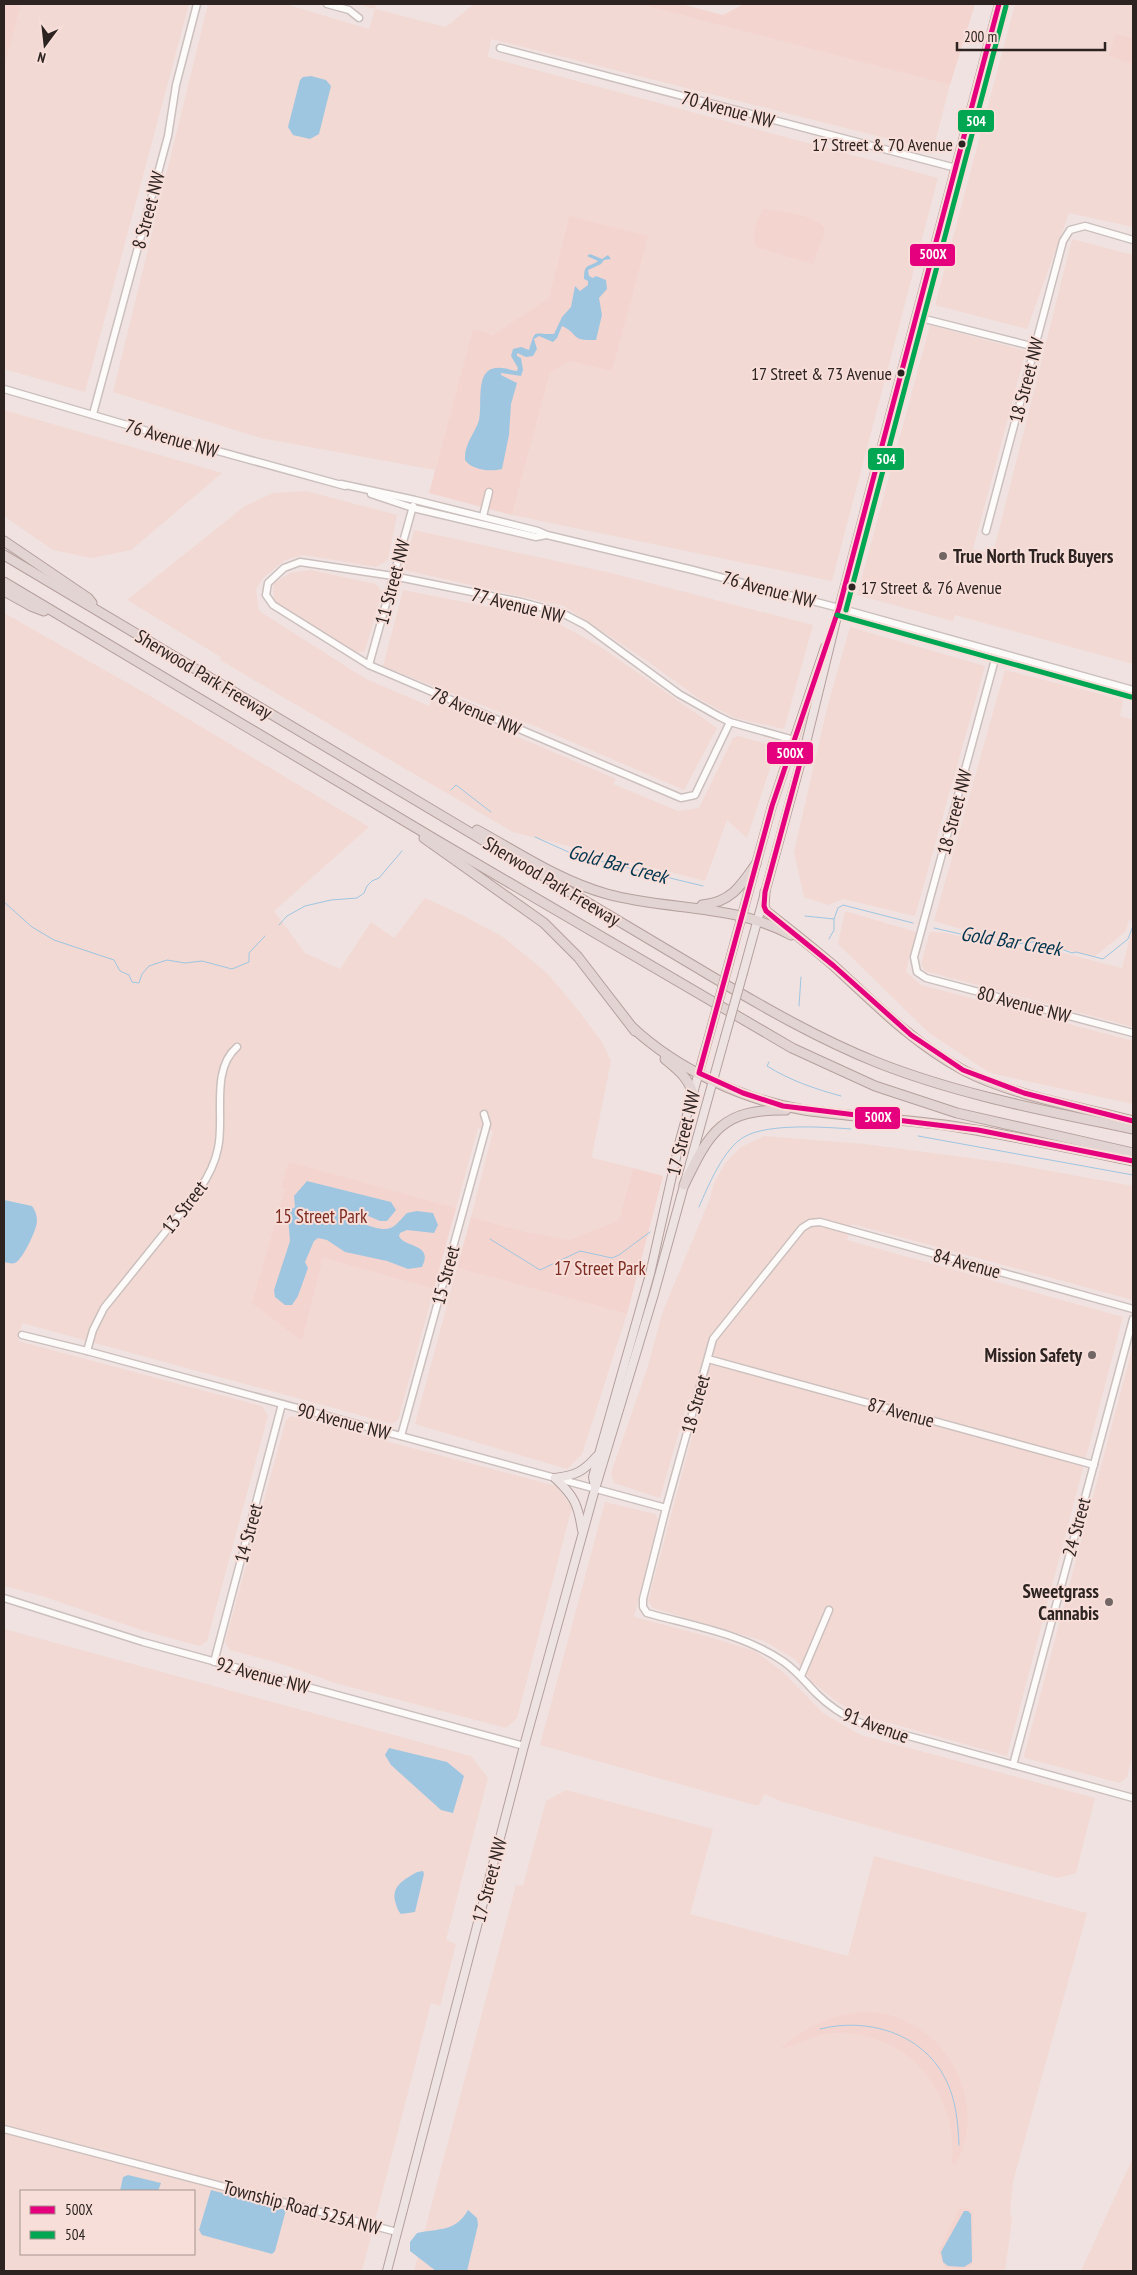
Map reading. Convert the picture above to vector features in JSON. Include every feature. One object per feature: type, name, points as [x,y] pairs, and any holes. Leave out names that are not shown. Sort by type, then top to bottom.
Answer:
[{"type":"highway","points":[[4,541],[88,598],[99,611]]},
{"type":"highway","name":"Sherwood Park Freeway","points":[[4,555],[783,1018],[846,1049],[907,1074],[974,1094],[1133,1129]]},
{"type":"highway","name":"Sherwood Park Freeway","points":[[4,582],[744,1021],[822,1063],[875,1086],[957,1113],[1133,1152]]},
{"type":"highway","points":[[4,591],[31,606],[60,616]]},
{"type":"highway","points":[[417,801],[446,813],[547,868],[589,888],[624,898],[742,915],[778,929],[806,944]]},
{"type":"highway","points":[[399,816],[434,847],[544,923],[578,957],[643,1041],[683,1074],[688,1080],[692,1094]]},
{"type":"highway","points":[[674,904],[709,904],[728,898],[741,886],[756,864]]},
{"type":"highway","points":[[765,892],[764,906],[766,911],[833,965],[897,1026],[963,1070],[1013,1089],[1133,1121]]},
{"type":"highway","points":[[632,1027],[660,1051],[713,1080],[756,1097],[804,1110],[958,1128],[1133,1161]]},
{"type":"highway","points":[[684,1186],[706,1142],[718,1128],[728,1121],[749,1112],[804,1110]]},
{"type":"main road","name":"17 Street NW","points":[[387,2271],[524,1746],[582,1534],[629,1380],[684,1186],[806,743],[839,608],[999,4]]},
{"type":"main road","name":"17 Street NW","points":[[595,1489],[593,1477],[653,1265],[692,1094],[728,963],[794,740],[839,608]]},
{"type":"main road","points":[[555,1478],[572,1476],[584,1470],[599,1454]]},
{"type":"main road","points":[[555,1478],[570,1492],[578,1506],[582,1534]]},
{"type":"street","name":"8 Street NW","points":[[93,414],[168,136],[176,85],[197,4]]},
{"type":"street","points":[[327,4],[349,10],[358,18]]},
{"type":"street","name":"70 Avenue NW","points":[[500,48],[956,168]]},
{"type":"street","name":"18 Street NW","points":[[986,531],[1063,240],[1070,230],[1085,226],[1133,240]]},
{"type":"street","points":[[917,317],[1035,348]]},
{"type":"street","name":"76 Avenue NW","points":[[4,389],[185,442],[341,484],[483,516],[547,535],[693,570],[839,608],[1133,690]]},
{"type":"street","name":"76 Avenue NW","points":[[341,484],[412,508],[536,537],[547,535]]},
{"type":"street","points":[[483,516],[490,492]]},
{"type":"street","name":"11 Street NW","points":[[369,665],[415,500]]},
{"type":"street","name":"77 Avenue NW","points":[[271,603],[266,595],[268,583],[284,568],[300,562],[393,576],[521,602],[562,613],[585,625],[679,694],[730,722],[794,740]]},
{"type":"street","name":"78 Avenue NW","points":[[271,603],[369,665],[681,798],[691,797],[697,791],[730,722]]},
{"type":"street","name":"18 Street NW","points":[[917,972],[914,957],[997,652]]},
{"type":"street","name":"80 Avenue NW","points":[[917,972],[926,978],[1133,1033]]},
{"type":"street","name":"13 Street","points":[[87,1351],[93,1330],[104,1308],[212,1170],[220,1139],[220,1090],[227,1059],[237,1047]]},
{"type":"street","name":"15 Street","points":[[401,1436],[487,1124],[484,1114]]},
{"type":"street","name":"84 Avenue","points":[[802,1228],[810,1223],[820,1222],[1133,1309]]},
{"type":"street","name":"18 Street","points":[[643,1607],[643,1599],[666,1508],[713,1339],[802,1228]]},
{"type":"street","name":"24 Street","points":[[1013,1765],[1133,1319]]},
{"type":"street","name":"90 Avenue NW","points":[[22,1335],[666,1508]]},
{"type":"street","name":"87 Avenue","points":[[708,1359],[1094,1465]]},
{"type":"street","name":"14 Street","points":[[214,1662],[282,1404]]},
{"type":"street","name":"92 Avenue NW","points":[[4,1598],[143,1642],[524,1746]]},
{"type":"street","name":"91 Avenue","points":[[643,1607],[647,1613],[744,1641],[784,1662],[834,1709],[858,1722],[1133,1798]]},
{"type":"street","points":[[801,1676],[829,1610]]},
{"type":"street","name":"Township Road 525A NW","points":[[4,2129],[397,2232]]},
{"type":"shaded area","points":[[21,4],[189,4],[85,392],[4,369],[4,62]]},
{"type":"shaded area","points":[[208,4],[285,4],[369,29],[375,9],[446,27],[474,4],[639,4],[950,85],[933,150],[491,39],[488,57],[938,178],[832,581],[512,515],[550,373],[570,361],[569,216],[549,298],[493,335],[473,330],[435,470],[261,438],[113,392]]},
{"type":"shaded area","points":[[357,4],[376,4],[375,9]]},
{"type":"shaded area","points":[[1015,4],[1133,4],[1133,227],[1069,213],[1027,329],[935,305]]},
{"type":"shaded area","points":[[1072,239],[1133,255],[1133,664],[955,615],[953,621],[857,595],[930,325],[1026,351],[973,549],[993,554]]},
{"type":"shaded area","points":[[4,410],[222,473],[131,550],[91,558],[53,550],[4,516]]},
{"type":"shaded area","points":[[306,491],[397,515],[388,560],[376,567],[304,555],[285,560],[263,578],[256,589],[259,611],[366,679],[429,706],[432,700],[616,779],[613,784],[678,811],[699,808],[733,738],[738,736],[777,747],[747,838],[727,820],[705,881],[513,832],[220,660],[221,657],[127,600],[245,506],[273,493]]},
{"type":"shaded area","points":[[414,530],[611,573],[813,625],[784,729],[735,718],[701,700],[650,663],[564,606],[404,570]]},
{"type":"shaded area","points":[[311,570],[376,584],[382,592],[365,651],[356,653],[274,601],[273,584],[290,573]]},
{"type":"shaded area","points":[[403,590],[550,619],[598,645],[717,728],[684,790],[537,727],[383,666]]},
{"type":"shaded area","points":[[4,613],[145,693],[369,827],[274,911],[305,953],[340,969],[371,922],[394,938],[425,898],[503,937],[547,973],[602,1042],[611,1061],[592,1155],[593,1158],[633,1168],[619,1220],[570,1240],[526,1232],[471,1217],[493,1131],[478,1128],[456,1208],[289,1163],[282,1188],[285,1189],[302,1341],[323,1258],[434,1289],[398,1420],[392,1424],[22,1323],[18,1341],[262,1406],[268,1416],[207,1641],[200,1646],[144,1631],[42,1596],[4,1586]]},
{"type":"shaded area","points":[[850,627],[985,666],[915,916],[843,899],[828,905],[804,897],[794,852],[827,708]]},
{"type":"shaded area","points":[[1005,670],[1123,700],[1120,716],[1133,720],[1133,921],[1129,920],[1126,931],[1094,957],[1029,940],[1006,942],[934,921]]},
{"type":"shaded area","points":[[845,911],[916,932],[906,972],[921,985],[1133,1041],[1133,1104],[990,1073],[929,1033],[838,944]]},
{"type":"shaded area","points":[[1132,930],[1133,1027],[925,971],[921,964],[930,932],[946,933],[1005,948],[1043,948],[1122,968]]},
{"type":"shaded area","points":[[764,1136],[865,1144],[1007,1163],[1133,1186],[1133,1300],[852,1224],[847,1240],[1123,1317],[1007,1756],[857,1714],[836,1701],[811,1681],[796,1660],[764,1641],[653,1608],[648,1601],[701,1403],[688,1400],[660,1498],[614,1483],[611,1473],[647,1369],[663,1311],[709,1201],[714,1183],[726,1162],[741,1147]]},
{"type":"shaded area","points":[[457,1268],[627,1314],[582,1454],[567,1469],[415,1424]]},
{"type":"shaded area","points":[[1133,1346],[1133,1753],[1127,1777],[1120,1783],[1025,1758],[1024,1756]]},
{"type":"shaded area","points":[[291,1416],[556,1486],[572,1507],[517,1718],[506,1728],[335,1683],[285,1665],[230,1650],[225,1642],[286,1420]]},
{"type":"shaded area","points":[[605,1502],[655,1514],[658,1520],[634,1617],[755,1651],[783,1672],[823,1713],[861,1735],[1095,1798],[1076,1873],[1058,1878],[780,1801],[765,1794],[758,1806],[540,1745]]},
{"type":"shaded area","points":[[4,1629],[471,1756],[488,1778],[446,1940],[456,1944],[440,2006],[431,2003],[362,2271],[4,2271]]},
{"type":"shaded area","points":[[566,1790],[713,1829],[690,1914],[848,1956],[874,1856],[1087,1913],[1013,2182],[1010,2211],[1012,2220],[1005,2271],[414,2271],[516,1885],[523,1886],[546,1801]]},
{"type":"shaded area","points":[[1133,2158],[1133,2271],[1081,2271],[1120,2186]]},
{"type":"green space","points":[[4,4],[21,4],[5,63],[4,62]]},
{"type":"green space","points":[[639,4],[681,4],[723,15],[744,4],[975,4],[950,85]]},
{"type":"green space","points":[[1116,34],[1133,38],[1133,64],[1109,56]]},
{"type":"green space","points":[[763,209],[787,212],[812,219],[824,227],[824,234],[813,264],[756,247],[754,233]]},
{"type":"green space","points":[[569,216],[648,236],[612,371],[570,361],[550,373],[512,515],[429,493],[473,329],[493,335],[549,298]]},
{"type":"green space","name":"15 Street Park","points":[[289,1162],[456,1208],[434,1289],[323,1258],[302,1341],[252,1303],[285,1189],[281,1188]]},
{"type":"green space","name":"17 Street Park","points":[[633,1168],[663,1176],[627,1314],[457,1268],[471,1217],[526,1232],[570,1240],[619,1220]]},
{"type":"green space","points":[[873,2012],[900,2018],[922,2031],[939,2045],[952,2062],[961,2082],[966,2102],[967,2123],[964,2145],[955,2165],[952,2163],[952,2137],[947,2113],[937,2090],[923,2071],[906,2054],[885,2042],[861,2035],[834,2033],[812,2037],[780,2049],[801,2033],[823,2021],[847,2014]]},
{"type":"green space","points":[[962,2207],[970,2209],[973,2214],[973,2264],[965,2269],[945,2268],[938,2252],[959,2209]]},
{"type":"water","points":[[311,76],[326,80],[331,86],[319,134],[310,139],[293,135],[288,127],[300,80],[303,77]]},
{"type":"water","points":[[590,254],[602,259],[608,255],[611,259],[604,260],[601,264],[588,270],[589,276],[593,278],[596,276],[606,280],[607,289],[599,298],[602,315],[596,340],[578,338],[562,326],[557,338],[553,342],[539,336],[534,339],[537,349],[533,356],[526,357],[517,353],[517,356],[521,358],[523,370],[521,376],[501,373],[501,375],[517,383],[511,404],[509,435],[502,469],[487,470],[472,466],[465,460],[465,454],[479,420],[483,378],[493,368],[517,371],[518,368],[511,356],[513,349],[521,347],[529,350],[534,335],[554,334],[562,317],[571,307],[575,286],[580,291],[588,285],[588,281],[584,279],[585,270],[588,266],[598,261],[587,256]]},
{"type":"water","points":[[307,1181],[391,1202],[396,1210],[387,1221],[380,1221],[366,1215],[361,1217],[364,1223],[371,1227],[385,1229],[393,1227],[407,1213],[417,1211],[433,1213],[438,1225],[434,1233],[407,1230],[400,1233],[399,1236],[406,1243],[417,1247],[424,1254],[425,1259],[422,1267],[408,1269],[387,1261],[345,1252],[327,1240],[318,1238],[314,1241],[305,1262],[308,1268],[298,1296],[292,1305],[285,1305],[275,1297],[274,1290],[290,1241],[288,1218],[290,1210],[295,1207],[294,1196]]},
{"type":"water","points":[[4,1200],[32,1206],[37,1217],[35,1230],[29,1244],[15,1263],[4,1262]]},
{"type":"water","points":[[389,1748],[447,1762],[464,1776],[453,1813],[441,1810],[391,1765],[385,1755]]},
{"type":"water","points":[[423,1871],[424,1874],[415,1912],[401,1914],[397,1908],[395,1898],[396,1889],[403,1881],[417,1872]]},
{"type":"water","points":[[128,2175],[161,2183],[158,2190],[120,2190],[123,2177]]},
{"type":"water","points":[[211,2190],[286,2210],[275,2251],[272,2254],[202,2235],[199,2230]]},
{"type":"water","points":[[468,2210],[477,2218],[478,2225],[467,2271],[436,2271],[410,2251],[410,2242],[417,2233],[452,2226]]},
{"type":"water","points":[[964,2211],[968,2211],[971,2214],[972,2262],[964,2267],[948,2266],[943,2262],[941,2252]]},
{"type":"waterway","name":"Gold Bar Creek","points":[[451,790],[456,785],[491,812]]},
{"type":"waterway","name":"Gold Bar Creek","points":[[535,837],[575,855],[703,886]]},
{"type":"waterway","name":"Gold Bar Creek","points":[[279,925],[287,916],[305,906],[331,900],[357,898],[364,893],[372,881],[379,878],[402,851]]},
{"type":"waterway","name":"Gold Bar Creek","points":[[4,902],[32,927],[54,940],[114,960],[120,971],[129,975],[132,982],[139,983],[142,974],[149,966],[167,960],[185,963],[202,961],[232,969],[249,962],[249,953],[265,936]]},
{"type":"waterway","name":"Gold Bar Creek","points":[[805,916],[834,919],[838,908],[843,905],[913,923]]},
{"type":"waterway","points":[[829,939],[834,930],[834,919]]},
{"type":"waterway","name":"Gold Bar Creek","points":[[934,928],[1009,945],[1040,941],[1072,953],[1076,952],[1103,959],[1128,939],[1133,926]]},
{"type":"waterway","points":[[799,1006],[801,977]]},
{"type":"waterway","points":[[769,1062],[767,1066],[784,1076],[841,1096]]},
{"type":"waterway","points":[[699,1207],[723,1158],[744,1137],[754,1133],[781,1128],[851,1129]]},
{"type":"waterway","points":[[918,1136],[1133,1175]]},
{"type":"waterway","points":[[490,1239],[540,1270],[580,1251],[612,1258],[650,1232]]},
{"type":"waterway","points":[[820,2029],[856,2025],[874,2027],[892,2032],[922,2050],[935,2062],[949,2086],[956,2111],[959,2145]]},
{"type":"transit line","name":"500X","points":[[999,4],[839,608],[772,806],[699,1073],[743,1093],[783,1106],[978,1130],[1133,1161]]},
{"type":"transit line","name":"504","points":[[846,610],[1006,6]]},
{"type":"transit line","name":"504","points":[[837,615],[1131,697]]},
{"type":"transit line","name":"500X","points":[[800,763],[765,892],[764,906],[766,911],[834,966],[911,1035],[963,1070],[1024,1093],[1133,1121]]},
{"type":"place","name":"17 Street & 70 Avenue","points":[[962,144]]},
{"type":"place","name":"17 Street & 73 Avenue","points":[[901,373]]},
{"type":"place","name":"True North Truck Buyers","points":[[943,556]]},
{"type":"place","name":"17 Street & 76 Avenue","points":[[852,587]]},
{"type":"place","name":"Mission Safety","points":[[1092,1355]]},
{"type":"place","name":"Sweetgrass Cannabis","points":[[1109,1602]]}]
